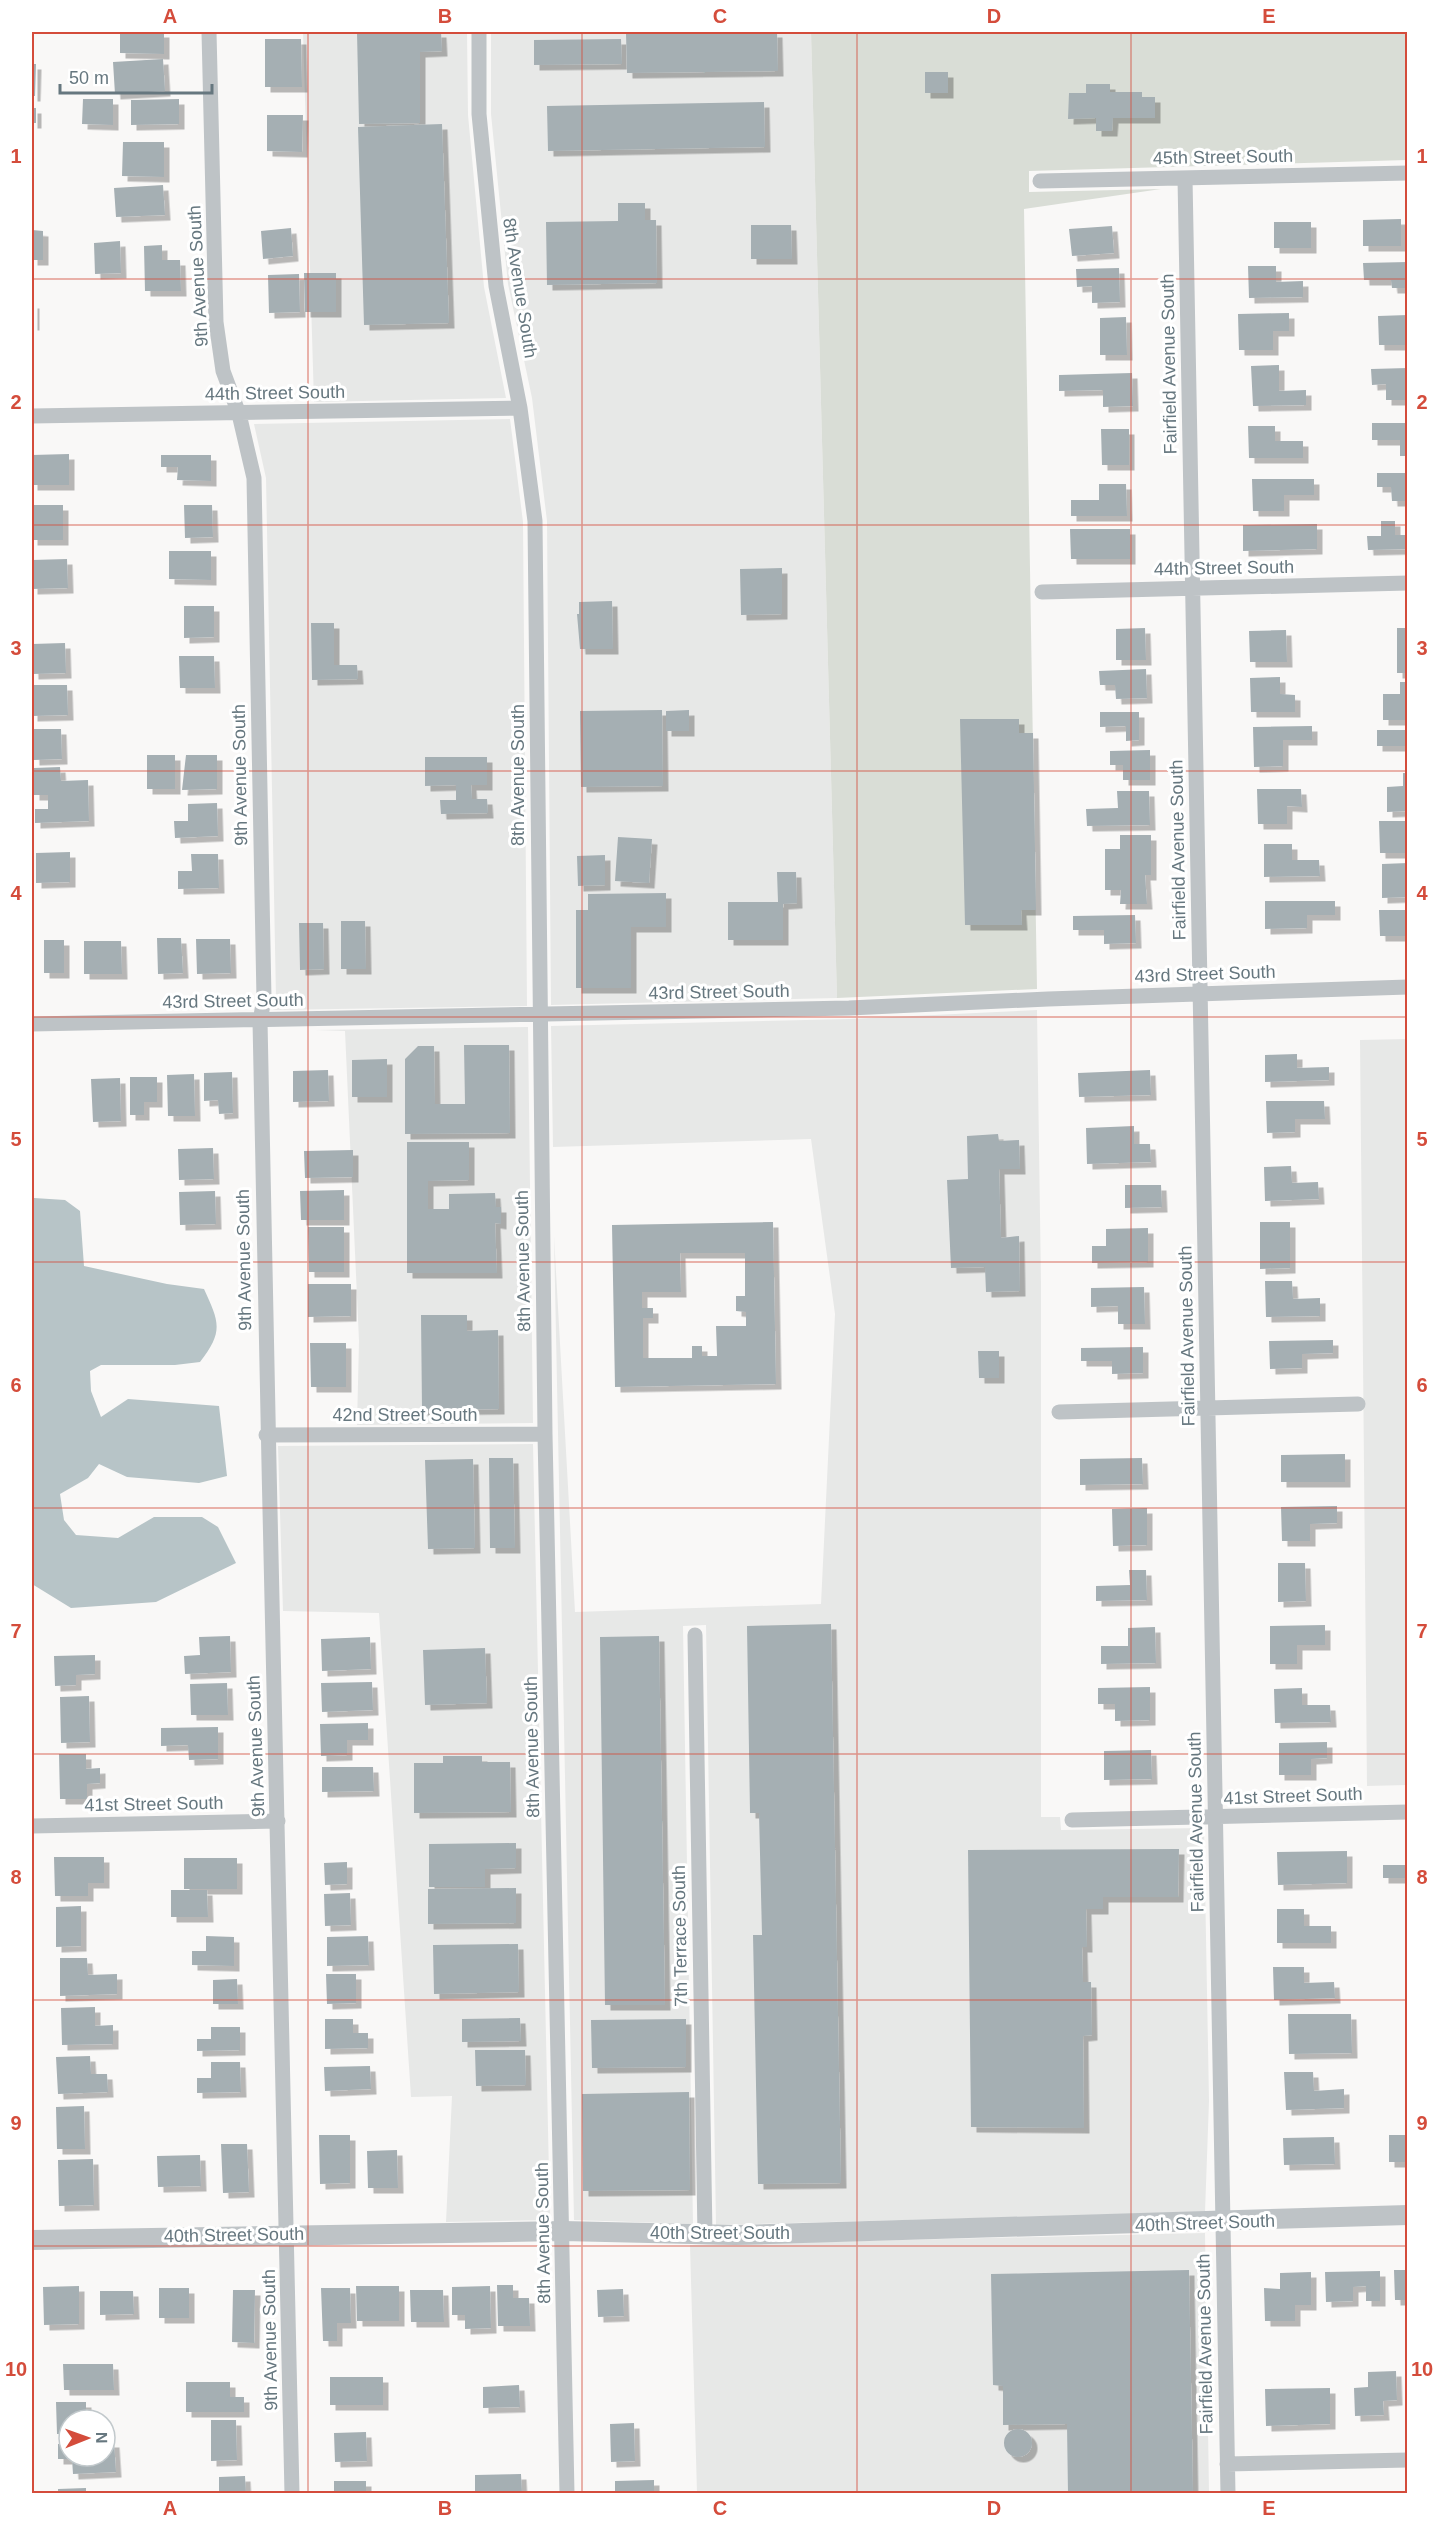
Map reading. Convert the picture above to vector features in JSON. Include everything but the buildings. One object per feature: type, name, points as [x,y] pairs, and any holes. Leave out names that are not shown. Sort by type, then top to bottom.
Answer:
[{"type":"street","name":"9th Avenue South","points":[[209,32],[216,322],[224,372],[239,414],[254,478],[264,999],[260,1021],[267,1435],[278,1821],[292,2493]]},
{"type":"street","name":"8th Avenue South","points":[[479,32],[479,114],[496,286],[520,408],[535,521],[545,1434],[567,2493]]},
{"type":"street","name":"45th Street South","points":[[1040,181],[1407,172]]},
{"type":"street","name":"Fairfield Avenue South","points":[[1185,178],[1228,2493]]},
{"type":"street","name":"44th Street South","points":[[32,416],[520,408]]},
{"type":"street","name":"44th Street South","points":[[1042,592],[1407,583]]},
{"type":"street","name":"43rd Street South","points":[[32,1024],[539,1016],[849,1008],[1407,987]]},
{"type":"street","points":[[1059,1412],[1358,1404]]},
{"type":"street","name":"42nd Street South","points":[[267,1435],[545,1434]]},
{"type":"street","name":"7th Terrace South","points":[[695,1635],[705,2235]]},
{"type":"street","name":"41st Street South","points":[[1072,1820],[1407,1812]]},
{"type":"street","name":"41st Street South","points":[[32,1826],[278,1821]]},
{"type":"street","name":"40th Street South","points":[[32,2240],[563,2230],[705,2235],[1222,2223],[1407,2215]]},
{"type":"street","points":[[1227,2464],[1407,2460]]},
{"type":"shaded area","points":[[303,32],[467,32],[468,115],[484,287],[506,398],[314,402]]},
{"type":"shaded area","points":[[491,32],[811,32],[837,998],[551,1005],[547,521],[532,398],[508,284],[491,114]]},
{"type":"shaded area","points":[[811,32],[1407,32],[1407,160],[1029,171],[1029,192],[1161,189],[1024,209],[1037,989],[837,998]]},
{"type":"shaded area","points":[[510,419],[523,522],[527,1006],[273,1010],[276,998],[266,478],[254,424]]},
{"type":"shaded area","points":[[1037,1010],[1041,1284],[1041,1817],[1060,1817],[1061,1830],[1204,1828],[1209,2101],[1205,2212],[716,2225],[706,1625],[683,1626],[693,2224],[574,2220],[554,1236],[575,1612],[821,1604],[835,1314],[811,1139],[553,1147],[551,1026],[850,1019]]},
{"type":"shaded area","points":[[528,1027],[533,1423],[357,1425],[359,1341],[345,1031],[315,1030]]},
{"type":"shaded area","points":[[1407,1039],[1407,1785],[1367,1786],[1360,1040]]},
{"type":"shaded area","points":[[34,1198],[65,1200],[80,1211],[84,1266],[167,1284],[204,1289],[216,1318],[216,1334],[200,1362],[175,1365],[101,1365],[90,1371],[91,1391],[101,1417],[128,1399],[219,1406],[227,1476],[199,1483],[127,1477],[99,1464],[88,1478],[60,1494],[64,1520],[76,1535],[118,1538],[154,1517],[202,1517],[218,1527],[236,1563],[156,1602],[71,1608],[32,1584],[32,1200]]},
{"type":"shaded area","points":[[533,1444],[550,2220],[446,2222],[452,2096],[411,2097],[379,1613],[283,1611],[278,1446]]},
{"type":"shaded area","points":[[1205,2233],[1209,2493],[697,2493],[690,2245]]}]
